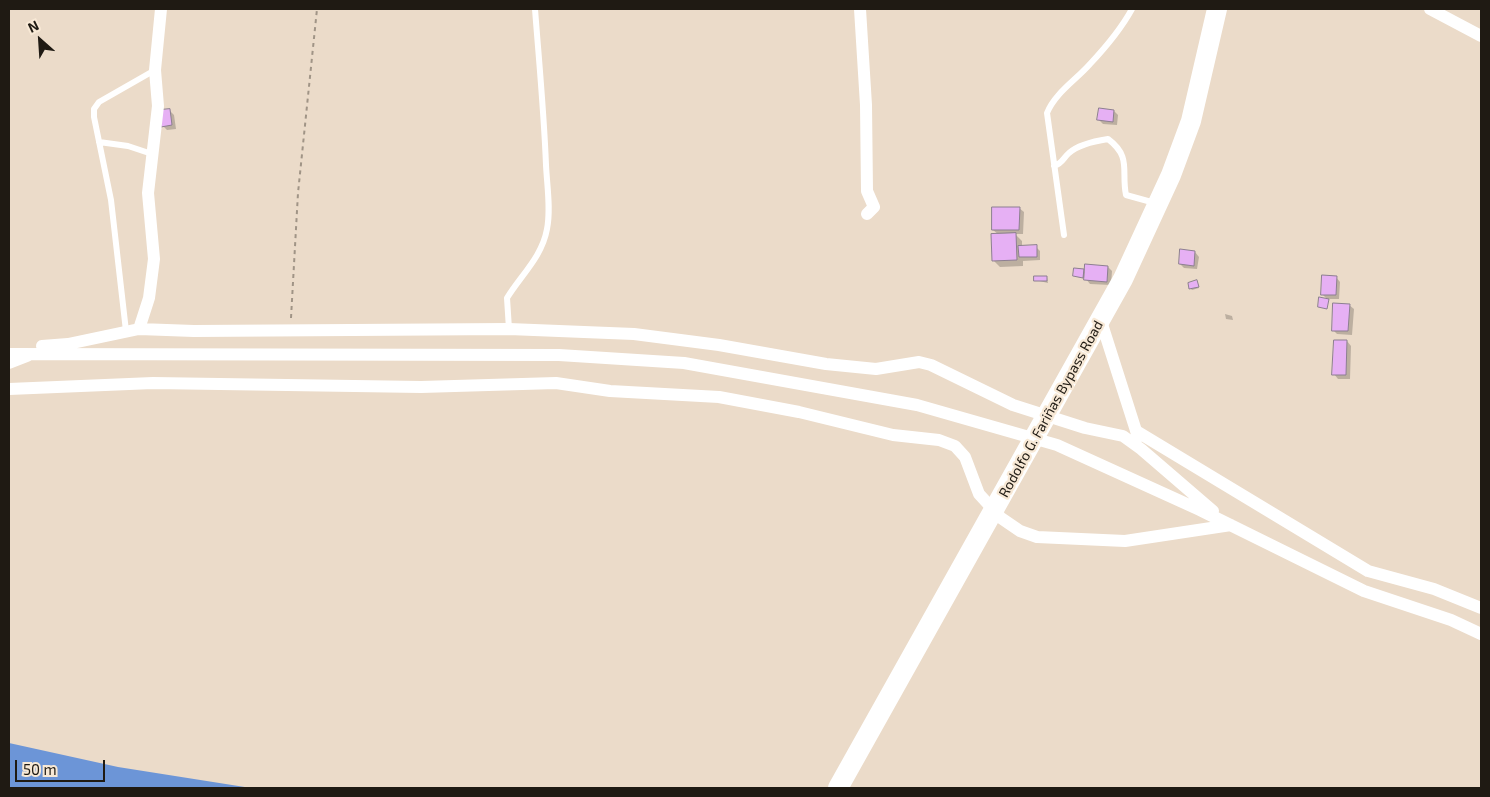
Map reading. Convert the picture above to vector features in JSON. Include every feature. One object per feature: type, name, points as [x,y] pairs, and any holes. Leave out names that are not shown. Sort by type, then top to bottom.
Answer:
[{"type":"main road","name":"Rodolfo G. Fariñas Bypass Road","points":[[838,788],[1123,279],[1159,204],[1191,121],[1216,9]]},
{"type":"street","points":[[133,330],[149,298],[154,259],[148,193],[158,106],[155,70],[161,9]]},
{"type":"street","points":[[860,9],[866,105],[867,190],[874,207],[867,214]]},
{"type":"street","points":[[1430,9],[1481,36]]},
{"type":"street","points":[[1101,321],[1141,448]]},
{"type":"street","points":[[9,346],[68,344],[133,330],[194,332],[509,329],[634,334],[719,345],[826,364],[876,369],[919,362],[1013,405],[1085,428],[1123,436],[1141,448],[1231,525]]},
{"type":"street","points":[[9,363],[45,346]]},
{"type":"street","points":[[9,354],[559,355],[684,363],[917,405],[1057,445],[1231,525],[1364,591],[1451,620],[1481,634]]},
{"type":"street","points":[[9,388],[153,383],[421,387],[556,383],[610,391],[719,397],[799,412],[894,435],[939,440],[955,446],[965,457],[979,494],[1001,518],[1020,531],[1037,538],[1125,540],[1231,525]]},
{"type":"street","points":[[1136,431],[1368,571],[1434,588],[1481,608]]},
{"type":"lane","points":[[509,329],[507,298],[541,248],[547,230],[544,119],[535,9]]},
{"type":"lane","points":[[1064,235],[1047,124],[1051,103],[1090,64],[1125,21],[1132,9]]},
{"type":"lane","points":[[133,330],[94,109],[99,102],[155,70]]},
{"type":"lane","points":[[1054,166],[1062,162],[1068,154],[1079,148],[1108,139],[1119,148],[1126,165],[1124,184],[1126,195],[1159,204]]},
{"type":"lane","points":[[99,142],[128,146],[152,154]]},
{"type":"path","points":[[290,330],[298,194],[317,9]]},
{"type":"water","points":[[9,743],[118,767],[251,788],[9,788]]},
{"type":"building","points":[[1099,108],[1114,110],[1113,122],[1097,120]]},
{"type":"building","points":[[170,109],[172,125],[161,127],[160,110]]},
{"type":"building","points":[[992,207],[1020,207],[1019,230],[992,230]]},
{"type":"building","points":[[1016,233],[1017,260],[992,261],[991,234]]},
{"type":"building","points":[[1037,245],[1037,257],[1019,257],[1018,246]]},
{"type":"building","points":[[1180,249],[1195,251],[1194,266],[1179,264]]},
{"type":"building","points":[[1085,264],[1108,266],[1107,282],[1084,280]]},
{"type":"building","points":[[1074,268],[1084,269],[1083,278],[1073,276]]},
{"type":"building","points":[[1322,275],[1337,276],[1336,295],[1321,295]]},
{"type":"building","points":[[1034,276],[1047,276],[1047,281],[1034,281]]},
{"type":"building","points":[[1197,280],[1199,287],[1189,289],[1188,283]]},
{"type":"building","points":[[1319,297],[1329,299],[1327,309],[1318,307]]},
{"type":"building","points":[[1333,303],[1350,304],[1348,331],[1332,331]]},
{"type":"building","points":[[1334,340],[1347,340],[1346,375],[1332,375]]}]
